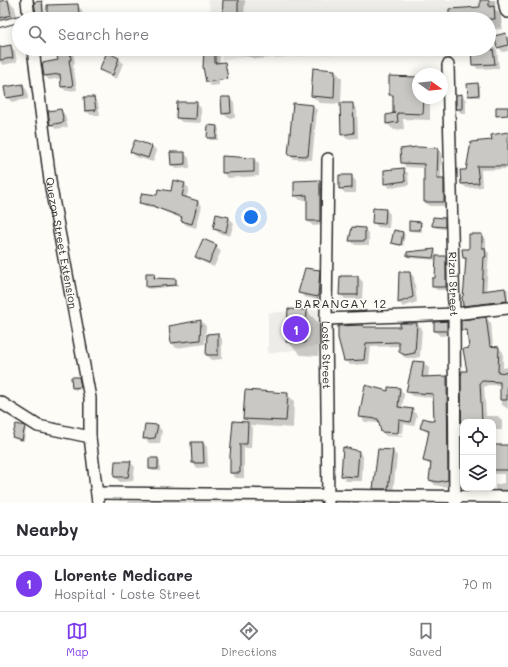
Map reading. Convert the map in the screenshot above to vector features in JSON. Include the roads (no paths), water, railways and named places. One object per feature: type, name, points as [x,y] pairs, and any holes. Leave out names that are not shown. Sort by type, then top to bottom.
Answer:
[{"type":"street","points":[[25,12],[27,0]]},
{"type":"street","points":[[506,0],[508,10]]},
{"type":"street","name":"Quezon Street Extension","points":[[34,56],[52,188],[90,398],[90,437],[97,498]]},
{"type":"street","name":"Rizal Street","points":[[448,65],[454,314],[455,499]]},
{"type":"street","name":"Loste Street","points":[[328,159],[326,319],[328,498]]},
{"type":"street","points":[[326,319],[454,314],[508,308]]},
{"type":"street","points":[[0,402],[38,426],[90,437]]},
{"type":"street","points":[[97,498],[455,499],[508,497]]},
{"type":"lane","points":[[0,24],[12,21]]},
{"type":"place","name":"Llorente Medicare","points":[[296,329]]},
{"type":"district","name":"BARANGAY 12","points":[[341,304]]}]
